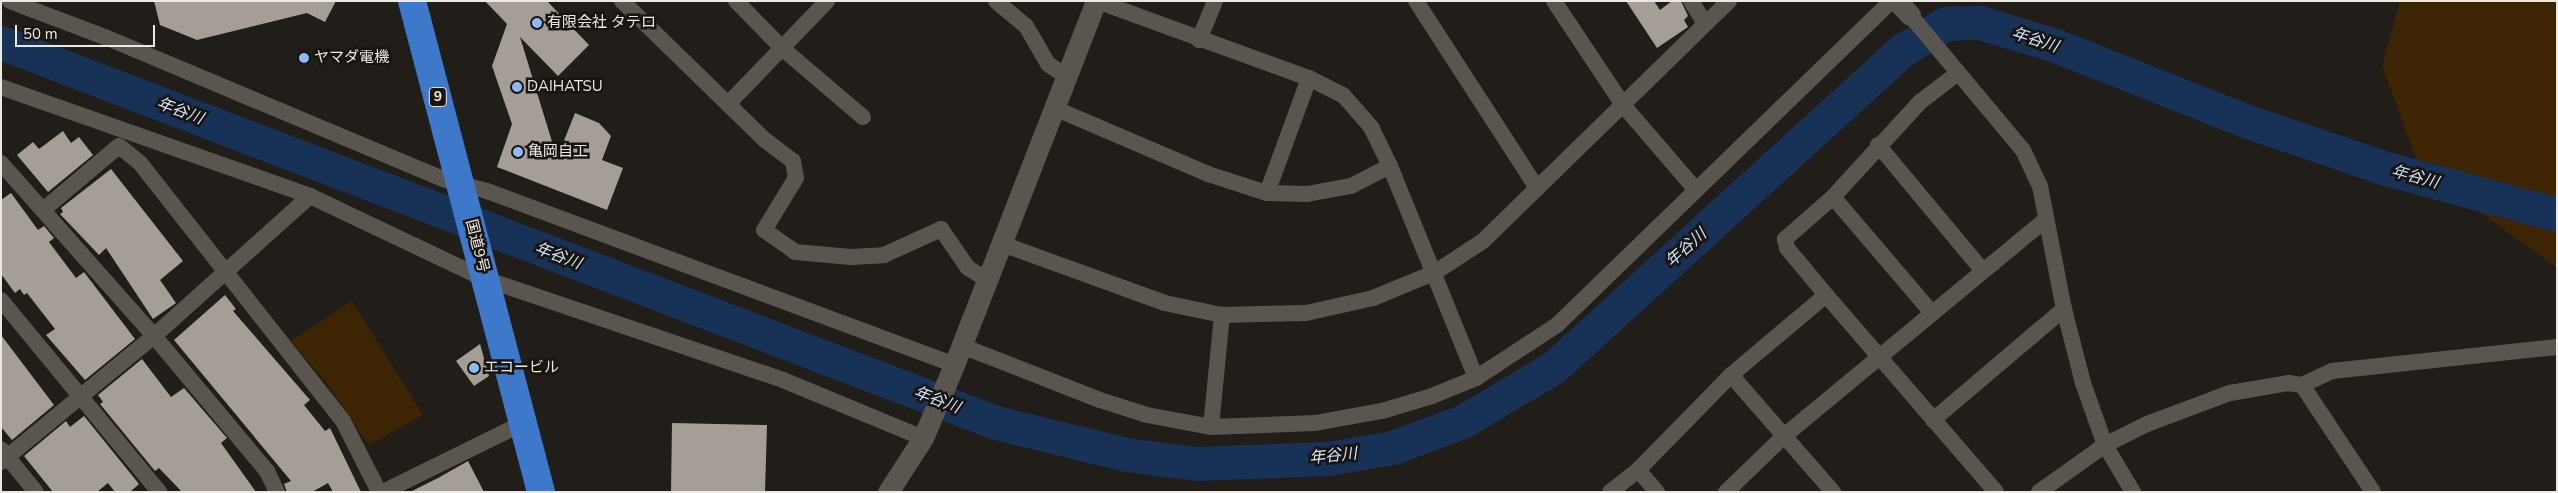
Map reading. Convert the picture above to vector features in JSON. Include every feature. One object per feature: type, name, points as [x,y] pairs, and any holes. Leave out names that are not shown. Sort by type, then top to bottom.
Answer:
[{"type":"highway","name":"国道9号","points":[[412,1],[463,189],[541,492]]},
{"type":"street","points":[[10,1],[105,37],[463,189],[487,191],[955,364],[1100,400],[1147,415],[1211,427],[1269,427],[1363,415],[1432,396],[1476,378],[1557,325],[1891,1]]},
{"type":"street","points":[[622,1],[765,140],[793,161],[796,178],[764,230],[794,252],[851,257],[884,255],[941,229],[968,268],[988,280]]},
{"type":"street","points":[[736,1],[783,48],[863,117]]},
{"type":"street","points":[[728,104],[827,1]]},
{"type":"street","points":[[996,1],[1026,26],[1048,64],[1067,77]]},
{"type":"street","points":[[888,492],[925,432],[955,364],[1096,1],[1199,40],[1309,78],[1343,95],[1371,127],[1390,166],[1476,378]]},
{"type":"street","points":[[1199,40],[1215,1]]},
{"type":"street","points":[[1416,1],[1537,188]]},
{"type":"street","points":[[1554,1],[1623,105],[1696,190]]},
{"type":"street","points":[[1691,1],[1704,23]]},
{"type":"street","points":[[1002,244],[1165,303],[1222,315],[1306,313],[1373,298],[1434,273],[1483,241],[1704,23],[1729,1]]},
{"type":"street","points":[[1904,8],[2023,150],[2040,186],[2064,309],[2083,382],[2105,445],[2133,492]]},
{"type":"street","points":[[1956,69],[1920,102],[1832,197],[1785,239],[1787,248],[1826,296],[1996,492]]},
{"type":"street","points":[[1267,193],[1309,78]]},
{"type":"street","points":[[1,87],[310,196],[483,272],[925,432]]},
{"type":"street","points":[[1054,108],[1208,174],[1267,193],[1307,194],[1352,186],[1390,166]]},
{"type":"street","points":[[43,210],[119,146],[140,163],[343,422],[381,492],[523,423]]},
{"type":"street","points":[[1878,146],[1983,271]]},
{"type":"street","points":[[1,163],[154,336],[267,471],[276,492]]},
{"type":"street","points":[[36,492],[3,456],[81,397],[154,336],[310,196]]},
{"type":"street","points":[[1832,197],[1932,313]]},
{"type":"street","points":[[1726,492],[1784,436],[2046,219]]},
{"type":"street","points":[[1610,492],[1638,470],[1731,375],[1826,296]]},
{"type":"street","points":[[1,300],[159,492]]},
{"type":"street","points":[[1933,420],[2064,309]]},
{"type":"street","points":[[1211,427],[1222,315]]},
{"type":"street","points":[[2038,492],[2105,445],[2147,424],[2230,393],[2289,383],[2302,385],[2332,372],[2557,348]]},
{"type":"street","points":[[1731,375],[1833,492]]},
{"type":"street","points":[[2302,385],[2373,492]]},
{"type":"street","points":[[1638,470],[1657,492]]},
{"type":"shaded area","points":[[2400,1],[2557,1],[2557,268],[2420,169],[2382,66]]},
{"type":"shaded area","points":[[352,301],[423,415],[369,445],[328,385],[291,341]]},
{"type":"building","points":[[154,1],[336,1],[325,22],[307,13],[197,40],[160,25]]},
{"type":"building","points":[[485,1],[547,1],[589,45],[558,76],[520,37],[557,158],[575,113],[599,123],[611,136],[602,160],[623,168],[607,210],[497,167],[512,124],[492,66],[507,24]]},
{"type":"building","points":[[1626,1],[1654,1],[1660,10],[1672,1],[1681,1],[1688,16],[1684,20],[1688,27],[1657,48]]},
{"type":"building","points":[[63,131],[71,143],[79,137],[93,155],[48,192],[17,155],[33,142],[39,149]]},
{"type":"building","points":[[111,169],[183,261],[160,280],[176,303],[153,319],[106,248],[99,255],[60,214],[63,212],[61,208]]},
{"type":"building","points":[[11,193],[38,230],[44,226],[54,238],[49,242],[76,278],[84,272],[135,339],[85,380],[46,335],[55,329],[27,293],[24,295],[20,289],[15,293],[1,274],[1,200]]},
{"type":"building","points":[[225,295],[236,309],[233,311],[310,400],[304,405],[325,431],[330,428],[361,492],[333,492],[328,483],[312,492],[287,492],[284,484],[291,481],[174,340]]},
{"type":"building","points":[[1,335],[54,405],[12,440],[1,427]]},
{"type":"building","name":"エコービル","points":[[480,344],[489,376],[474,386],[456,361]]},
{"type":"building","points":[[142,359],[171,397],[184,388],[227,438],[221,443],[256,492],[182,492],[159,468],[155,471],[100,404],[103,402],[98,395]]},
{"type":"building","points":[[84,416],[139,484],[130,492],[115,492],[108,483],[97,492],[53,492],[24,456],[66,421],[70,427]]},
{"type":"building","points":[[672,423],[767,425],[765,492],[671,492]]},
{"type":"building","points":[[468,461],[484,492],[410,492],[438,478]]},
{"type":"waterway","name":"年谷川","points":[[1,43],[996,423],[1127,455],[1197,464],[1328,459],[1393,448],[1463,422],[1554,368],[1904,50],[1946,24],[1980,23],[2056,46],[2245,121],[2387,169],[2557,215]]},
{"type":"place","name":"有限会社 タテロ","points":[[537,23]]},
{"type":"place","name":"ヤマダ電機","points":[[304,58]]},
{"type":"place","name":"DAIHATSU","points":[[517,87]]},
{"type":"place","name":"亀岡自工","points":[[518,152]]},
{"type":"place","name":"エコービル","points":[[474,368]]}]
